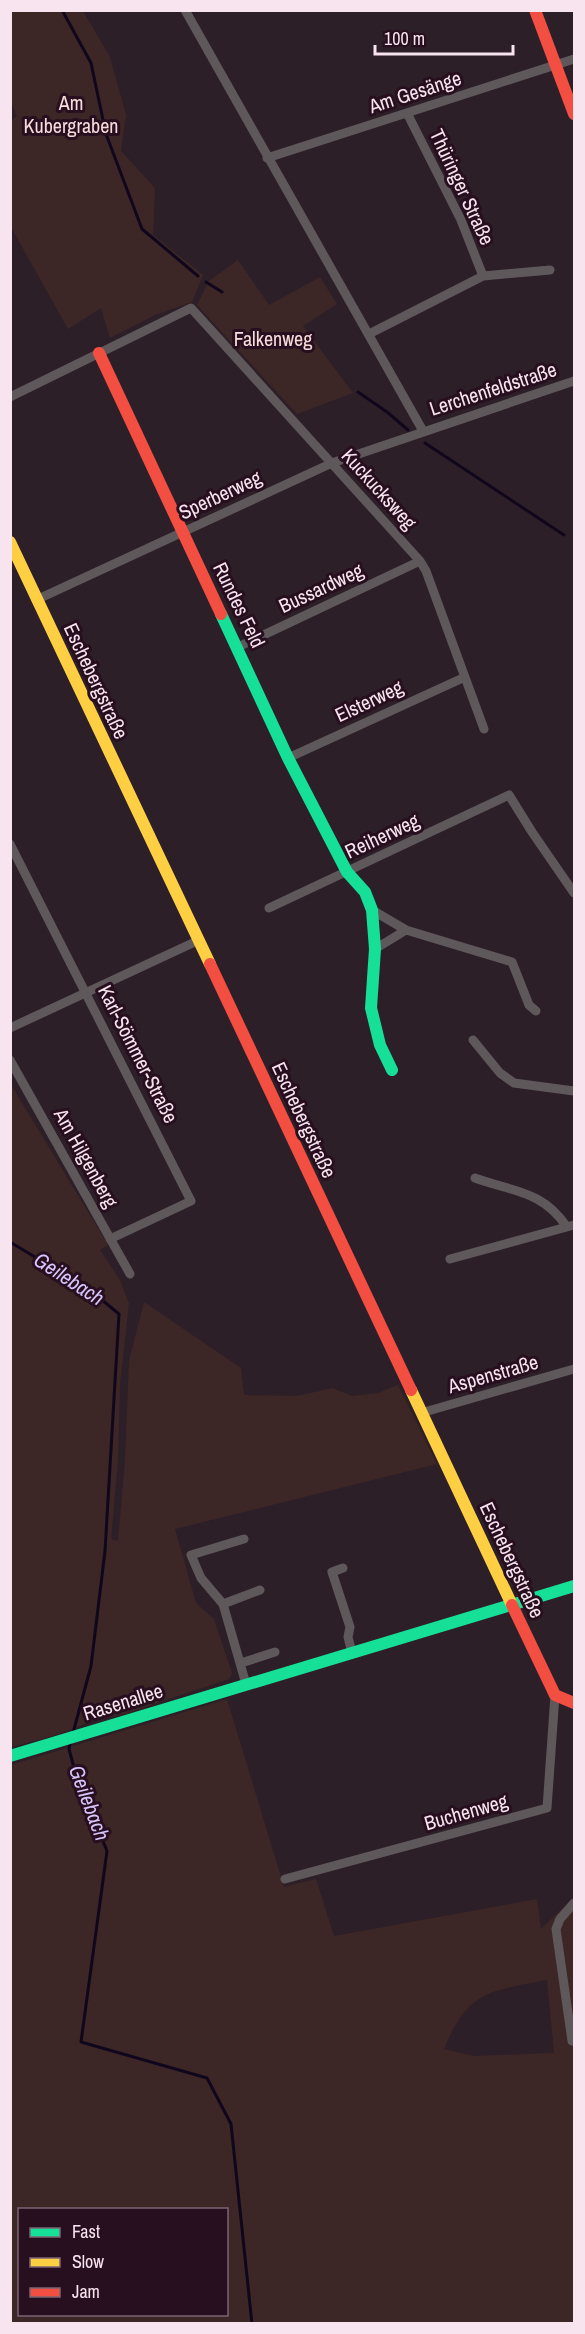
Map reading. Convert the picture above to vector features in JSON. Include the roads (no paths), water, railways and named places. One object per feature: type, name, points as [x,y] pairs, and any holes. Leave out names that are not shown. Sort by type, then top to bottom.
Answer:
[{"type":"street","points":[[185,10],[423,431]]},
{"type":"street","points":[[536,10],[554,66],[574,114]]},
{"type":"street","name":"Am Gesänge","points":[[267,158],[574,59]]},
{"type":"street","name":"Thüringer Straße","points":[[407,113],[461,220],[483,276]]},
{"type":"street","name":"Thüringer Straße","points":[[369,334],[483,276],[550,270]]},
{"type":"street","name":"Kuckucksweg","points":[[99,353],[191,308],[420,561],[426,571],[484,729]]},
{"type":"street","points":[[10,397],[99,353]]},
{"type":"street","name":"Rundes Feld","points":[[99,353],[288,758],[347,872],[364,892],[372,910]]},
{"type":"street","name":"Lerchenfeldstraße","points":[[423,431],[574,381]]},
{"type":"street","name":"Sperberweg","points":[[36,600],[332,463],[423,431]]},
{"type":"street","name":"Eschebergstraße","points":[[10,543],[555,1695]]},
{"type":"street","name":"Bussardweg","points":[[238,647],[420,561]]},
{"type":"street","name":"Elsterweg","points":[[288,758],[465,677]]},
{"type":"street","name":"Reiherweg","points":[[269,908],[509,795],[574,893]]},
{"type":"street","name":"Karl-Sömmer-Straße","points":[[10,844],[191,1201],[110,1239]]},
{"type":"street","points":[[372,910],[405,930],[512,962],[529,1005],[536,1011]]},
{"type":"street","points":[[372,910],[375,949],[371,1008],[380,1045],[392,1070]]},
{"type":"street","points":[[375,949],[405,930]]},
{"type":"street","points":[[10,1028],[197,941]]},
{"type":"street","points":[[473,1040],[500,1073],[514,1083],[574,1091]]},
{"type":"street","name":"Am Hilgenberg","points":[[10,1059],[130,1274]]},
{"type":"street","points":[[450,1259],[571,1226],[556,1210],[530,1193],[475,1178]]},
{"type":"street","name":"Aspenstraße","points":[[421,1413],[574,1369]]},
{"type":"street","points":[[244,1539],[191,1555],[201,1578],[223,1604],[246,1684]]},
{"type":"street","points":[[343,1568],[332,1572],[350,1627],[348,1637],[352,1653]]},
{"type":"street","name":"Rasenallee","points":[[10,1755],[574,1586]]},
{"type":"street","points":[[223,1604],[260,1590]]},
{"type":"street","points":[[241,1663],[275,1652]]},
{"type":"street","points":[[555,1695],[574,1703]]},
{"type":"street","name":"Buchenweg","points":[[285,1879],[547,1808],[555,1695]]},
{"type":"street","points":[[572,2041],[556,1929],[560,1919],[574,1903]]},
{"type":"waterway","points":[[62,10],[91,63],[106,134],[142,229],[198,276]]},
{"type":"waterway","points":[[206,282],[222,292]]},
{"type":"waterway","points":[[358,392],[408,430]]},
{"type":"waterway","points":[[425,443],[564,535]]},
{"type":"waterway","name":"Geilebach","points":[[10,1242],[90,1290],[119,1314],[105,1551],[91,1666],[73,1733]]},
{"type":"waterway","name":"Geilebach","points":[[70,1743],[69,1749],[76,1775],[107,1851],[81,2042],[207,2078],[231,2124],[252,2324]]},
{"type":"park label","name":"Am Kubergraben","points":[[71,114]]},
{"type":"park label","name":"Falkenweg","points":[[273,339]]}]
